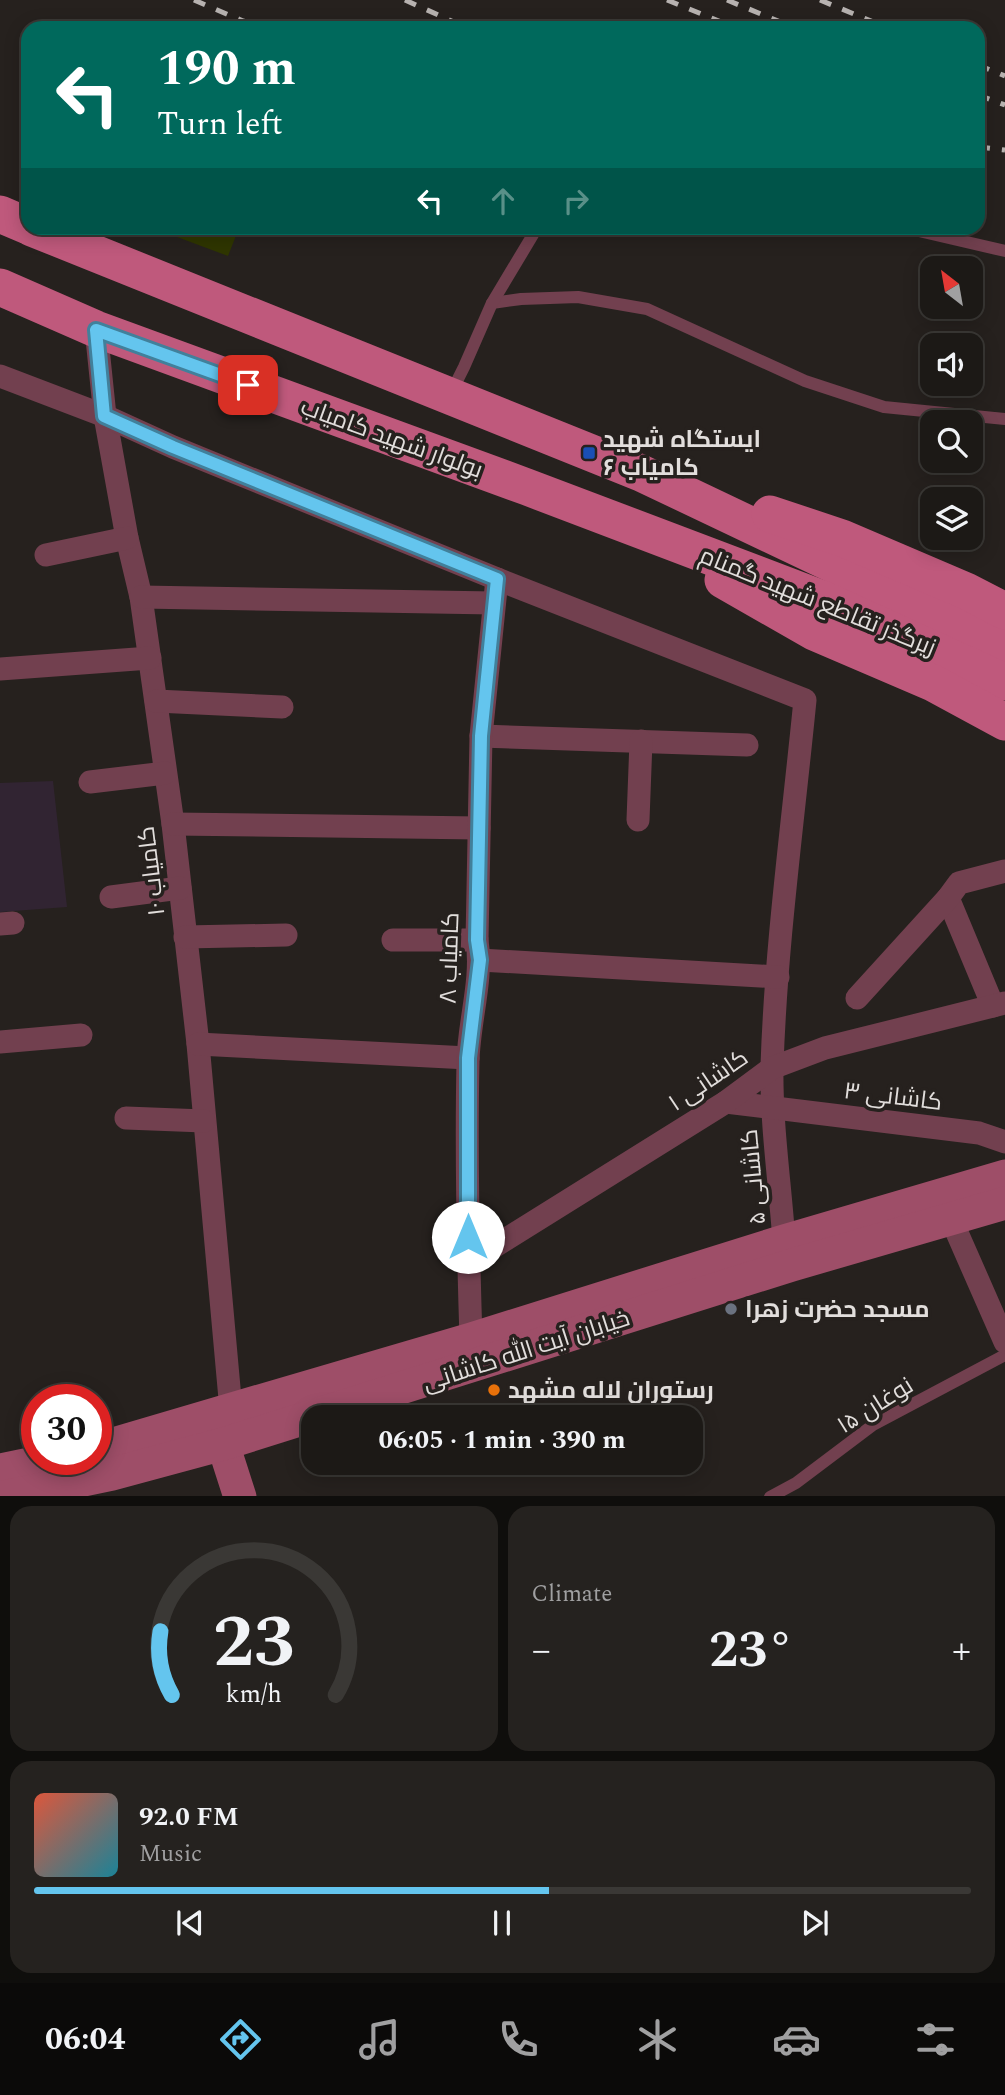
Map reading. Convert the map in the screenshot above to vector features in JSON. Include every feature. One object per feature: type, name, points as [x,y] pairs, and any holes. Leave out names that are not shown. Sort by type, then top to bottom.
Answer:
[{"type":"main road","points":[[0,214],[21,223]]},
{"type":"main road","points":[[50,235],[641,473],[842,538],[966,591],[1005,611]]},
{"type":"main road","name":"بولوار شهید کامیاب","points":[[0,287],[96,330],[628,526]]},
{"type":"main road","name":"زیرگذر تقاطع شهید گمنام","points":[[641,473],[1005,646]]},
{"type":"main road","points":[[628,526],[814,632],[933,683],[1005,722]]},
{"type":"main road","name":"زیرگذر تقاطع شهید گمنام","points":[[628,526],[825,600],[1005,682]]},
{"type":"main road","points":[[966,591],[1005,602]]},
{"type":"main road","name":"خیابان آیت الله کاشانی","points":[[112,1444],[471,1339],[784,1241],[1005,1176]]},
{"type":"main road","name":"خیابان آیت الله کاشانی","points":[[4,1496],[112,1474],[223,1444],[792,1265],[1005,1203]]},
{"type":"main road","points":[[223,1444],[240,1496]]},
{"type":"main road","points":[[0,1470],[21,1466]]},
{"type":"street","name":"کامیاب ۱۰","points":[[96,330],[104,416],[141,597],[173,824],[198,1044],[231,1410]]},
{"type":"street","points":[[0,376],[104,416],[173,447],[497,579]]},
{"type":"street","points":[[46,555],[127,538]]},
{"type":"street","name":"کامیاب ۸","points":[[471,1339],[468,1263],[468,1058],[479,950],[481,736],[497,579]]},
{"type":"street","name":"کاشانی ۵","points":[[497,579],[805,700],[778,977],[772,1068],[784,1241]]},
{"type":"street","points":[[141,597],[494,603]]},
{"type":"street","points":[[0,669],[150,658]]},
{"type":"street","points":[[156,701],[282,707]]},
{"type":"street","points":[[481,736],[747,745]]},
{"type":"street","points":[[638,820],[641,741]]},
{"type":"street","points":[[90,782],[165,774]]},
{"type":"street","points":[[173,824],[479,828]]},
{"type":"street","points":[[857,998],[959,883],[1005,871]]},
{"type":"street","points":[[111,897],[180,888]]},
{"type":"street","points":[[948,898],[999,1004]]},
{"type":"street","points":[[185,937],[286,935]]},
{"type":"street","points":[[393,940],[778,977]]},
{"type":"street","name":"کاشانی ۱","points":[[468,1263],[726,1102],[772,1068],[825,1048],[999,1004]]},
{"type":"street","points":[[0,1042],[81,1035]]},
{"type":"street","points":[[198,1044],[468,1058]]},
{"type":"street","name":"کاشانی ۳","points":[[726,1102],[979,1133],[1005,1142]]},
{"type":"street","points":[[126,1118],[204,1121]]},
{"type":"street","points":[[951,1219],[1005,1342]]},
{"type":"lane","points":[[449,397],[492,303],[533,235]]},
{"type":"lane","points":[[936,235],[1005,251]]},
{"type":"lane","points":[[492,303],[578,297],[648,309],[805,381],[884,407],[1005,419]]},
{"type":"lane","name":"نوغان ۱۵","points":[[770,1496],[796,1483],[873,1426],[1005,1354]]},
{"type":"shaded area","points":[[53,781],[67,907],[0,912],[0,783]]},
{"type":"green space","points":[[172,235],[236,235],[228,256]]},
{"type":"railway","points":[[194,0],[243,21]]},
{"type":"railway","points":[[405,0],[452,21]]},
{"type":"railway","points":[[667,0],[719,21]]},
{"type":"railway","points":[[727,0],[778,21]]},
{"type":"railway","points":[[820,0],[871,21]]},
{"type":"railway","points":[[985,68],[1005,76]]},
{"type":"railway","points":[[985,98],[1005,105]]},
{"type":"railway","points":[[985,148],[1005,150]]},
{"type":"place","name":"ایستگاه شهید کامیاب ۶","points":[[589,453]]},
{"type":"place","name":"مسجد حضرت زهرا","points":[[731,1309]]},
{"type":"place","name":"رستوران لاله مشهد","points":[[494,1390]]},
{"type":"route","points":[[248,385],[96,330],[104,416],[173,447],[497,579],[481,736],[477,940],[480,960],[468,1058],[468,1237]]}]
